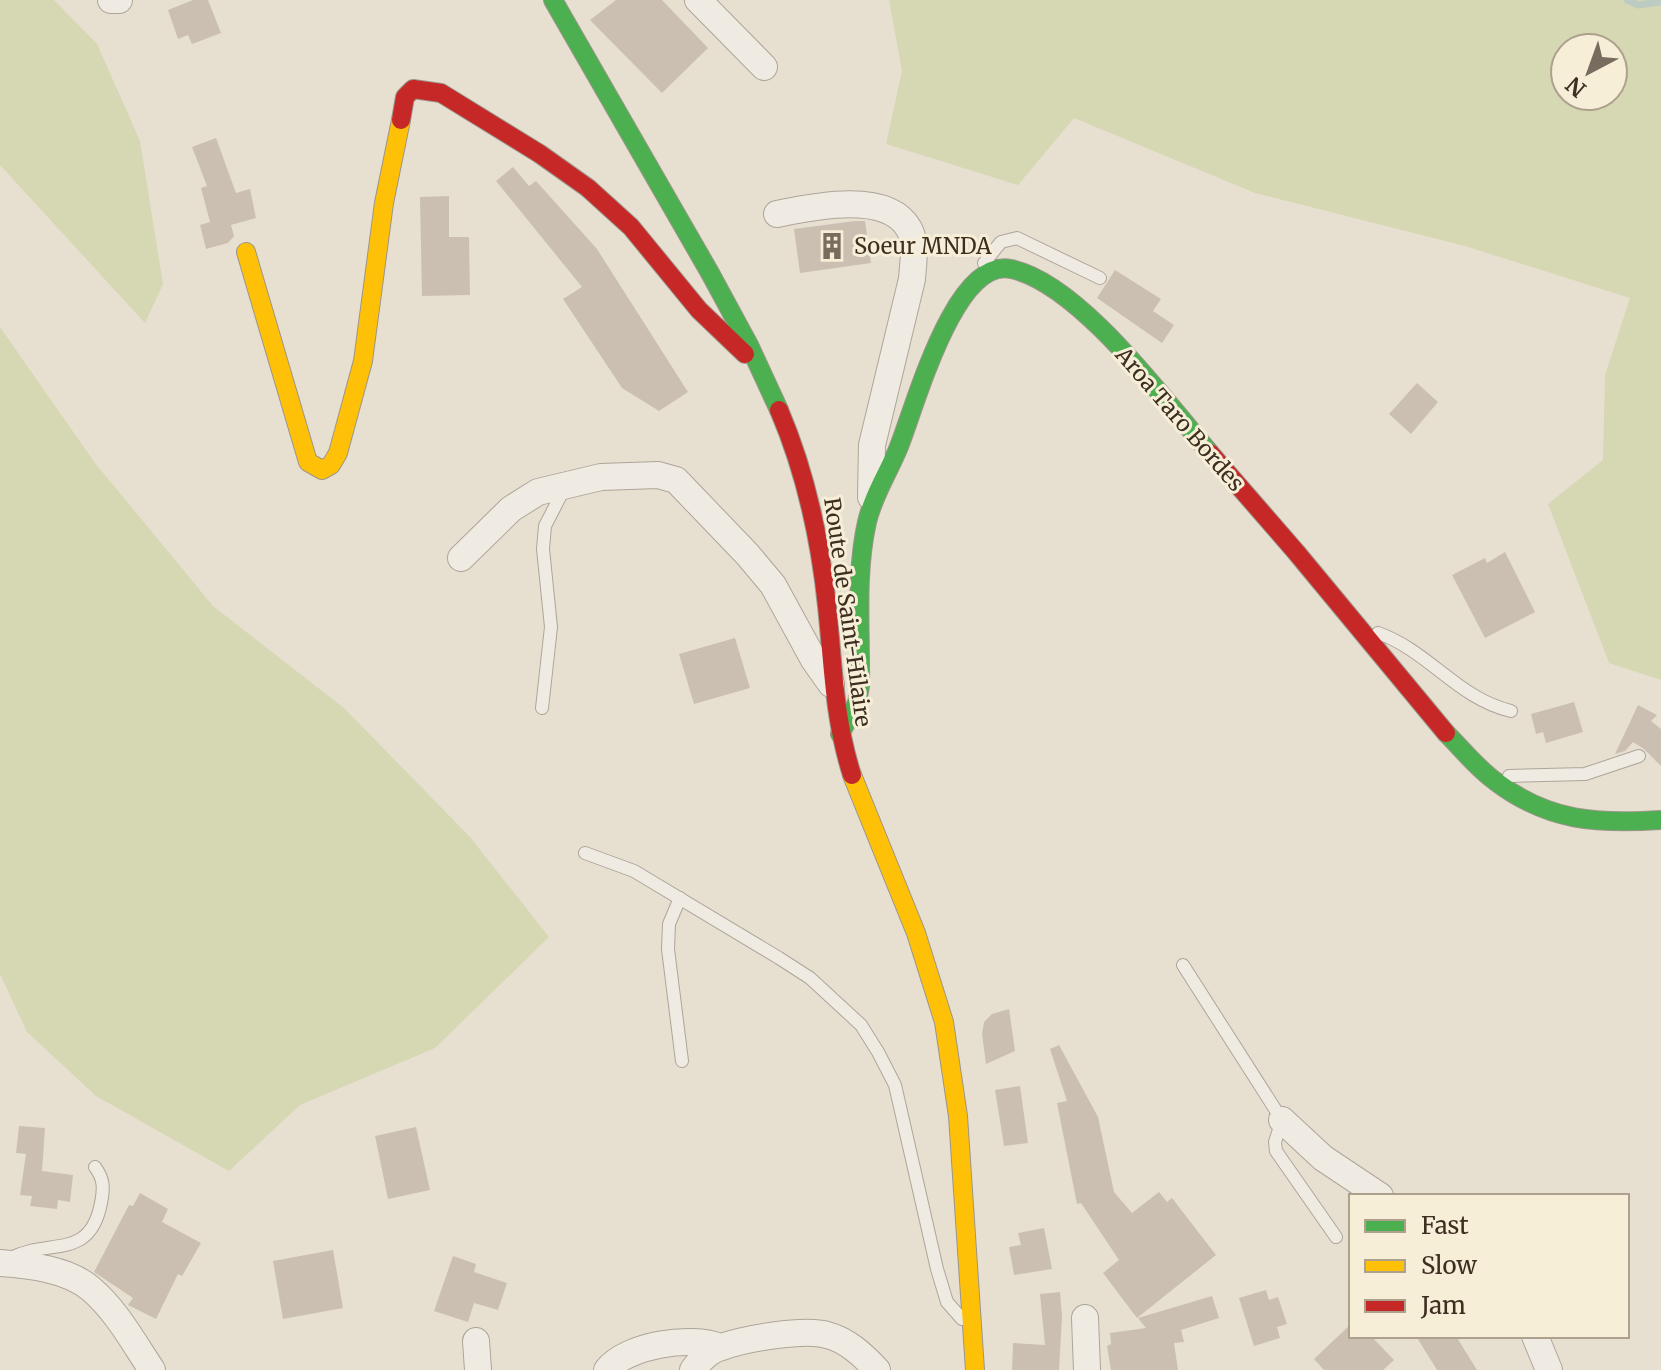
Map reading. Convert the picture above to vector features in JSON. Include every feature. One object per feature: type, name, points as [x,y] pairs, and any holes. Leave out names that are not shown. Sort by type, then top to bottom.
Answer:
[{"type":"street","points":[[111,0],[119,0]]},
{"type":"street","name":"Route de Saint-Hilaire","points":[[553,0],[658,177],[759,364],[802,473],[817,539],[827,609],[831,684],[840,734],[854,784],[924,953],[939,1002],[959,1127],[975,1370]]},
{"type":"street","points":[[698,0],[764,67]]},
{"type":"street","points":[[246,252],[308,462],[322,470],[331,465],[338,453],[363,361],[384,203],[405,97],[413,89],[426,89],[441,93],[495,126],[600,197],[666,267],[721,337],[759,364]]},
{"type":"street","points":[[777,214],[844,204],[886,211],[901,218],[911,231],[914,252],[912,279],[872,445],[872,505],[862,557],[860,686],[857,703],[840,734]]},
{"type":"street","name":"Aroa Taro Bordes","points":[[970,284],[980,273],[997,268],[1018,272],[1077,307],[1107,335],[1360,627],[1446,733],[1495,781],[1540,807],[1580,820],[1608,823],[1661,820]]},
{"type":"street","points":[[872,505],[897,452],[939,343],[970,284]]},
{"type":"street","points":[[461,558],[511,509],[538,492],[601,477],[658,475],[676,480],[773,585],[814,660],[831,684]]},
{"type":"street","points":[[1282,1120],[1323,1158],[1377,1194]]},
{"type":"street","points":[[0,1263],[66,1274],[89,1287],[105,1304],[152,1370]]},
{"type":"street","points":[[1085,1318],[1087,1370]]},
{"type":"street","points":[[693,1370],[703,1358],[720,1347],[812,1332],[829,1335],[848,1345],[877,1370]]},
{"type":"street","points":[[1536,1338],[1549,1370]]},
{"type":"street","points":[[476,1341],[478,1370]]},
{"type":"street","points":[[607,1370],[627,1353],[650,1348],[682,1342],[707,1342],[720,1347]]},
{"type":"lane","points":[[970,284],[994,247],[1017,238],[1100,278]]},
{"type":"lane","points":[[542,708],[551,627],[543,549],[545,526],[567,483]]},
{"type":"lane","name":"Aroa Taro Bordes","points":[[1360,627],[1389,637],[1415,651],[1461,689],[1489,705],[1511,711]]},
{"type":"lane","points":[[1486,772],[1507,776],[1585,774],[1639,756]]},
{"type":"lane","points":[[585,853],[634,871],[810,978],[861,1025],[895,1085],[947,1302],[972,1330]]},
{"type":"lane","points":[[680,898],[669,924],[668,949],[682,1061]]},
{"type":"lane","points":[[1183,965],[1282,1120],[1276,1151],[1336,1237]]},
{"type":"lane","points":[[0,1263],[21,1252],[67,1246],[80,1241],[92,1229],[103,1194],[103,1177],[95,1167]]},
{"type":"green space","points":[[0,0],[54,0],[97,44],[140,141],[163,284],[145,323],[0,165]]},
{"type":"green space","points":[[889,0],[1661,0],[1661,680],[1609,663],[1548,504],[1603,460],[1605,375],[1630,298],[1465,246],[1255,193],[1074,118],[1018,185],[886,144],[902,71]]},
{"type":"green space","points":[[0,327],[95,463],[213,606],[344,708],[470,837],[549,937],[435,1048],[300,1105],[229,1171],[96,1096],[27,1032],[0,974]]},
{"type":"building","points":[[193,0],[208,0],[221,33],[192,44],[188,35],[178,39],[168,10]]},
{"type":"building","points":[[616,0],[662,0],[708,48],[662,93],[590,20]]},
{"type":"building","points":[[216,138],[236,193],[250,189],[256,218],[231,225],[234,236],[228,243],[206,249],[200,225],[210,222],[201,188],[207,186],[192,147]]},
{"type":"building","points":[[513,167],[529,186],[536,181],[597,249],[688,392],[659,411],[622,388],[563,299],[582,287],[496,181]]},
{"type":"building","points":[[449,196],[449,237],[469,237],[470,295],[422,296],[420,197]]},
{"type":"building","name":"Soeur MNDA","points":[[865,221],[871,263],[800,273],[794,229]]},
{"type":"building","points":[[1115,270],[1161,299],[1153,311],[1174,325],[1162,343],[1097,298]]},
{"type":"building","points":[[1417,383],[1438,402],[1411,434],[1389,414]]},
{"type":"building","points":[[1505,552],[1535,612],[1485,638],[1452,575],[1485,558],[1487,563]]},
{"type":"building","points":[[735,638],[750,688],[694,704],[679,654]]},
{"type":"building","points":[[1574,702],[1583,732],[1546,743],[1543,732],[1536,734],[1531,714]]},
{"type":"building","points":[[1638,705],[1657,715],[1651,721],[1661,729],[1661,766],[1633,742],[1625,751],[1615,754]]},
{"type":"building","points":[[1009,1009],[1015,1051],[986,1064],[982,1034],[984,1022],[992,1014]]},
{"type":"building","points":[[1059,1045],[1098,1117],[1114,1192],[1132,1213],[1159,1192],[1167,1202],[1172,1198],[1216,1255],[1137,1318],[1103,1273],[1119,1260],[1081,1203],[1077,1204],[1057,1103],[1067,1101],[1050,1049]]},
{"type":"building","points":[[1020,1086],[1028,1143],[1004,1146],[995,1090]]},
{"type":"building","points":[[19,1126],[45,1128],[42,1171],[73,1175],[70,1202],[58,1200],[57,1209],[30,1206],[32,1196],[20,1195],[26,1154],[16,1153]]},
{"type":"building","points":[[416,1127],[430,1190],[388,1199],[375,1136]]},
{"type":"building","points":[[140,1193],[168,1209],[162,1222],[201,1243],[182,1276],[178,1274],[156,1319],[128,1305],[133,1298],[94,1272],[129,1205],[133,1206]]},
{"type":"building","points":[[1044,1228],[1052,1269],[1014,1275],[1009,1247],[1021,1245],[1018,1233]]},
{"type":"building","points":[[333,1250],[343,1308],[283,1319],[273,1261]]},
{"type":"building","points":[[453,1256],[476,1264],[474,1272],[507,1283],[498,1310],[474,1303],[468,1322],[434,1311]]},
{"type":"building","points":[[1266,1290],[1269,1300],[1278,1297],[1287,1324],[1277,1327],[1280,1338],[1254,1346],[1239,1298]]},
{"type":"building","points":[[1060,1292],[1059,1370],[1012,1370],[1013,1343],[1045,1345],[1040,1294]]},
{"type":"building","points":[[1212,1296],[1219,1318],[1181,1330],[1184,1342],[1174,1343],[1178,1370],[1111,1370],[1107,1346],[1111,1344],[1110,1333],[1146,1328],[1138,1318]]},
{"type":"building","points":[[1349,1326],[1349,1338],[1373,1338],[1394,1360],[1383,1370],[1324,1370],[1314,1359]]},
{"type":"building","points":[[1417,1338],[1457,1338],[1477,1370],[1437,1370]]},
{"type":"waterway","points":[[1627,0],[1638,5],[1661,2]]},
{"type":"traffic: fast","points":[[553,0],[710,273],[749,345],[779,410]]},
{"type":"traffic: fast","points":[[840,734],[857,703],[860,686],[860,583],[863,542],[870,512],[940,339],[972,286],[990,272],[1011,269],[1037,279],[1064,296],[1119,347],[1210,453]]},
{"type":"traffic: fast","points":[[1446,733],[1488,776],[1535,805],[1595,820],[1661,820]]},
{"type":"traffic: slow","points":[[246,252],[308,462],[322,470],[331,465],[338,453],[363,361],[384,203],[401,120]]},
{"type":"traffic: slow","points":[[852,775],[916,933],[944,1022],[958,1116],[975,1370]]},
{"type":"traffic: jam","points":[[401,120],[405,97],[413,89],[441,93],[540,154],[588,188],[631,227],[699,310],[745,354]]},
{"type":"traffic: jam","points":[[779,410],[797,458],[816,531],[838,712],[852,775]]},
{"type":"traffic: jam","points":[[1210,453],[1446,733]]},
{"type":"place","name":"Soeur MNDA","points":[[832,246]]}]
